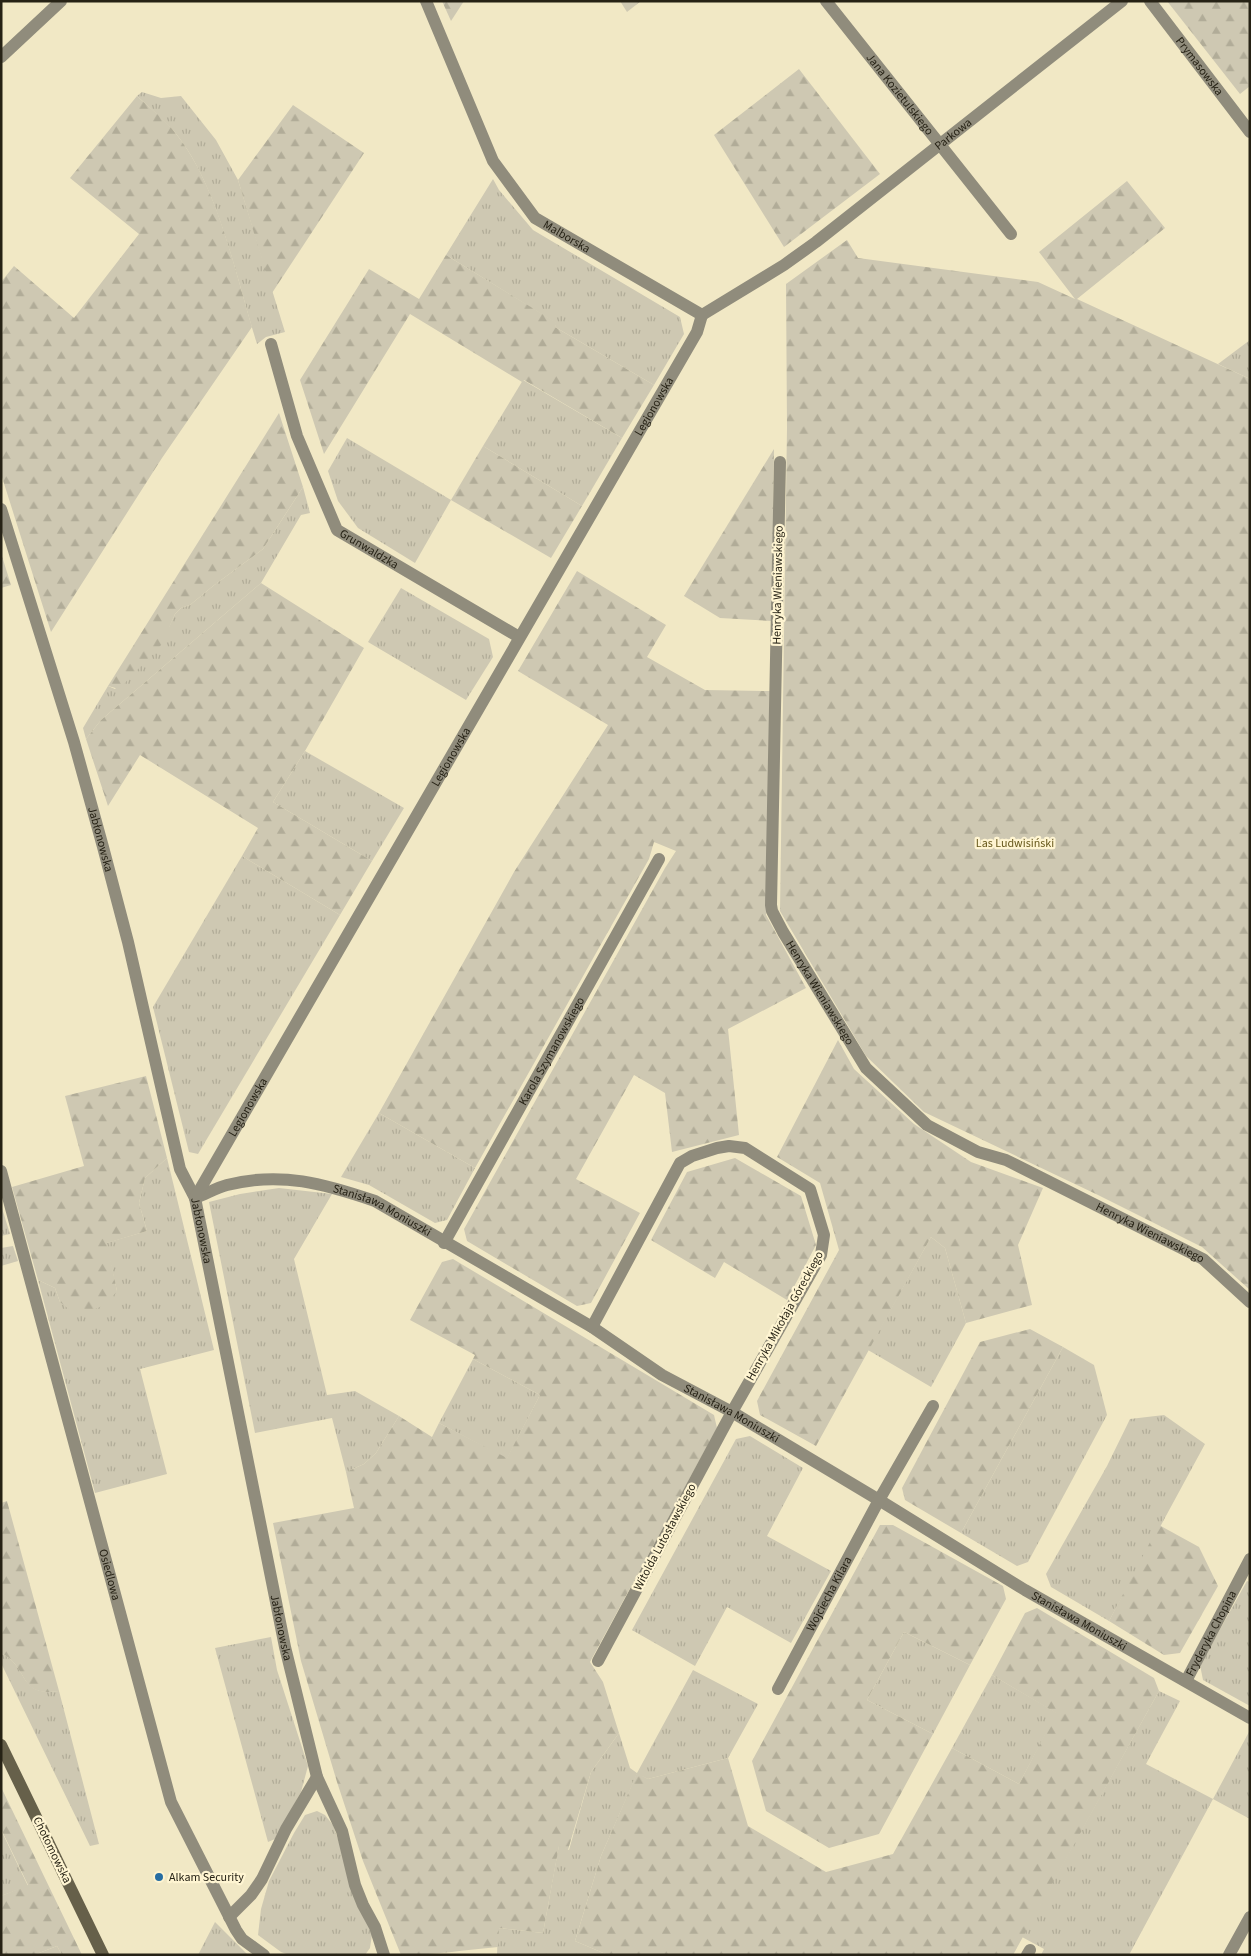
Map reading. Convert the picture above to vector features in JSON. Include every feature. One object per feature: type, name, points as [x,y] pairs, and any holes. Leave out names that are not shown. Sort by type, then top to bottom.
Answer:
[{"type":"street","points":[[1,57],[61,1]]},
{"type":"street","name":"Malborska","points":[[426,1],[493,161],[535,218],[702,315]]},
{"type":"street","name":"Jana Kozietulskiego","points":[[826,1],[1011,234]]},
{"type":"street","name":"Parkowa","points":[[702,315],[784,265],[941,145],[1122,1]]},
{"type":"street","name":"Prymasowska","points":[[1150,1],[1250,132]]},
{"type":"street","name":"Legionowska","points":[[195,1198],[697,332],[702,315]]},
{"type":"street","name":"Grunwaldzka","points":[[271,344],[297,436],[337,530],[520,637]]},
{"type":"street","name":"Henryka Wieniawskiego","points":[[780,462],[772,911],[783,932],[866,1068],[927,1126],[978,1152],[1006,1160],[1203,1259],[1250,1302]]},
{"type":"street","name":"Jabłonowska","points":[[1,509],[74,742],[128,942],[180,1169],[195,1198],[285,1647],[317,1777],[342,1831],[355,1885],[375,1927],[384,1955]]},
{"type":"street","name":"Karola Szymanowskiego","points":[[444,1243],[659,859]]},
{"type":"street","name":"Henryka Mikołaja Góreckiego","points":[[592,1327],[680,1163],[692,1156],[716,1148],[729,1146],[745,1148],[810,1189],[824,1236],[824,1244],[821,1255],[732,1412]]},
{"type":"street","name":"Osiedlowa","points":[[1,1171],[172,1802],[229,1917],[242,1939],[264,1955]]},
{"type":"street","name":"Stanisława Moniuszki","points":[[195,1198],[226,1186],[245,1181],[271,1178],[303,1180],[336,1188],[375,1201],[444,1243],[592,1327],[662,1375],[732,1412],[1025,1590],[1250,1718]]},
{"type":"street","name":"Wojciecha Kilara","points":[[778,1689],[879,1500],[933,1406]]},
{"type":"street","name":"Witolda Lutosławskiego","points":[[598,1661],[732,1412]]},
{"type":"street","name":"Fryderyka Chopina","points":[[1186,1681],[1250,1559]]},
{"type":"street","name":"Chotomowska","points":[[1,1745],[103,1955]]},
{"type":"street","points":[[229,1917],[251,1895],[262,1879],[286,1829],[317,1777]]},
{"type":"street","points":[[1229,1955],[1250,1917]]},
{"type":"green space","points":[[442,1],[464,1],[451,21]]},
{"type":"green space","points":[[620,1],[641,1],[627,12]]},
{"type":"green space","points":[[1167,1],[1250,1],[1250,86],[1240,94]]},
{"type":"green space","points":[[799,69],[880,174],[784,247],[714,135]]},
{"type":"green space","points":[[142,92],[161,98],[181,96],[216,140],[238,180],[285,332],[266,337],[257,344],[224,232],[202,177],[189,152],[173,130],[137,96]]},
{"type":"green space","points":[[137,96],[173,130],[201,173],[222,224],[252,327],[162,458],[51,632],[1,474],[1,282],[14,266],[74,318],[139,234],[70,178]]},
{"type":"green space","points":[[293,105],[364,153],[272,293],[238,180]]},
{"type":"green space","points":[[493,179],[499,190],[533,230],[680,317],[684,334],[654,385],[555,327],[556,323],[446,255]]},
{"type":"green space","name":"Las Ludwisiński","points":[[1127,181],[1165,228],[1077,299],[1250,379],[1250,1290],[1202,1247],[924,1112],[866,1056],[780,911],[787,428],[786,284],[847,240],[858,258],[1038,282],[1075,299],[1039,252]]},
{"type":"green space","points":[[446,255],[557,323],[555,327],[654,385],[622,438],[524,380],[522,382],[410,314],[324,454],[300,380],[369,269],[419,299]]},
{"type":"green space","points":[[1250,340],[1250,379],[1218,364]]},
{"type":"green space","points":[[523,380],[622,438],[582,506],[483,446]]},
{"type":"green space","points":[[279,413],[303,487],[263,549],[190,605],[181,608],[175,614],[162,644],[119,689],[108,686]]},
{"type":"green space","points":[[347,438],[451,500],[415,563],[358,528],[338,501],[328,471]]},
{"type":"green space","points":[[483,446],[582,506],[551,558],[451,500]]},
{"type":"green space","points":[[774,449],[772,621],[720,618],[684,596]]},
{"type":"green space","points":[[303,487],[310,513],[301,515],[261,583],[101,720],[86,739],[83,728],[108,686],[115,689],[169,627],[175,614],[181,608],[190,605],[263,549]]},
{"type":"green space","points":[[1,553],[11,585],[1,588]]},
{"type":"green space","points":[[577,571],[666,625],[647,657],[705,690],[770,691],[766,915],[806,988],[728,1029],[739,1135],[672,1152],[665,1093],[634,1075],[576,1179],[640,1213],[591,1303],[577,1306],[467,1241],[464,1229],[676,851],[654,842],[649,859],[475,1168],[379,1113],[514,872],[608,725],[518,671]]},
{"type":"green space","points":[[261,583],[364,648],[305,751],[273,802],[372,861],[340,915],[242,856],[258,828],[140,755],[108,806],[86,739],[101,720]]},
{"type":"green space","points":[[401,588],[489,639],[493,657],[466,700],[368,642]]},
{"type":"green space","points":[[305,751],[404,808],[372,861],[273,802]]},
{"type":"green space","points":[[242,856],[340,915],[198,1154],[189,1152],[153,1007]]},
{"type":"green space","points":[[838,1040],[854,1069],[914,1124],[971,1162],[1043,1188],[1018,1245],[1032,1305],[966,1323],[945,1248],[931,1237],[816,1446],[760,1415],[757,1401],[839,1250],[820,1183],[777,1157]]},
{"type":"green space","points":[[146,1076],[167,1158],[145,1178],[139,1203],[147,1231],[107,1243],[117,1291],[102,1306],[86,1311],[71,1311],[60,1302],[55,1288],[38,1280],[12,1187],[84,1166],[65,1096]]},
{"type":"green space","points":[[379,1113],[475,1168],[447,1220],[435,1223],[369,1185],[341,1177]]},
{"type":"green space","points":[[167,1158],[214,1350],[140,1369],[167,1474],[95,1493],[38,1280],[55,1288],[60,1302],[117,1291],[106,1243],[147,1231],[139,1203],[145,1178]]},
{"type":"green space","points":[[735,1158],[801,1196],[816,1245],[787,1300],[724,1262],[715,1278],[651,1240],[687,1172]]},
{"type":"green space","points":[[279,1188],[332,1194],[294,1259],[327,1395],[355,1391],[399,1416],[376,1453],[364,1464],[346,1472],[332,1418],[255,1433],[209,1202],[240,1194]]},
{"type":"green space","points":[[1,1205],[10,1234],[1,1236]]},
{"type":"green space","points":[[931,1237],[945,1248],[966,1323],[931,1387],[868,1350]]},
{"type":"green space","points":[[13,1246],[18,1261],[1,1266],[1,1248]]},
{"type":"green space","points":[[453,1259],[714,1415],[717,1428],[590,1662],[603,1682],[619,1733],[591,1772],[568,1850],[559,1846],[543,1933],[499,1928],[498,1947],[401,1955],[363,1861],[301,1661],[273,1523],[354,1508],[346,1472],[364,1464],[376,1453],[399,1416],[432,1437],[439,1423],[507,1458],[540,1395],[473,1359],[475,1355],[410,1320],[442,1262]]},
{"type":"green space","points":[[1030,1329],[1063,1347],[961,1533],[905,1500],[902,1488],[980,1342]]},
{"type":"green space","points":[[1063,1347],[1094,1365],[1107,1415],[1028,1562],[1017,1566],[961,1533]]},
{"type":"green space","points":[[473,1359],[540,1395],[507,1459],[439,1423]]},
{"type":"green space","points":[[1164,1415],[1205,1444],[1109,1621],[1051,1587],[1046,1574],[1107,1466],[1130,1419]]},
{"type":"green space","points":[[750,1436],[803,1468],[767,1536],[831,1571],[791,1643],[727,1607],[695,1666],[632,1630],[736,1439]]},
{"type":"green space","points":[[7,1501],[59,1691],[46,1692],[36,1690],[30,1686],[10,1659],[1,1653],[1,1503]]},
{"type":"green space","points":[[880,1525],[893,1525],[1003,1586],[1006,1599],[970,1665],[904,1632],[867,1700],[933,1734],[879,1834],[829,1848],[766,1811],[752,1761]]},
{"type":"green space","points":[[1159,1525],[1199,1547],[1218,1586],[1180,1653],[1164,1655],[1109,1621]]},
{"type":"green space","points":[[1247,1581],[1250,1582],[1250,1706],[1203,1680],[1200,1665]]},
{"type":"green space","points":[[1037,1608],[1154,1678],[1159,1691],[1013,1955],[608,1955],[575,1941],[601,1856],[637,1773],[648,1779],[728,1758],[748,1826],[826,1872],[893,1854],[952,1748],[1019,1784],[1056,1713],[992,1675],[1025,1613]]},
{"type":"green space","points":[[904,1632],[970,1665],[933,1734],[867,1700]]},
{"type":"green space","points":[[271,1637],[277,1670],[308,1766],[301,1792],[275,1839],[268,1842],[215,1648]]},
{"type":"green space","points":[[1,1653],[10,1659],[25,1680],[36,1690],[46,1692],[59,1691],[99,1844],[90,1846],[1,1663]]},
{"type":"green space","points":[[693,1670],[758,1704],[728,1758],[648,1779],[637,1774],[601,1856],[575,1941],[608,1955],[497,1955],[498,1928],[543,1933],[559,1845],[569,1850],[591,1772],[619,1733],[630,1768],[637,1773]]},
{"type":"green space","points":[[992,1675],[1057,1713],[1019,1784],[952,1748]]},
{"type":"green space","points":[[1159,1691],[1180,1701],[1146,1764],[1213,1799],[1129,1955],[1041,1955],[1044,1949],[1022,1937]]},
{"type":"green space","points":[[1250,1730],[1250,1819],[1213,1799]]},
{"type":"green space","points":[[1,1787],[82,1955],[62,1955],[57,1946],[34,1955],[1,1955],[1,1896],[28,1885],[1,1829]]},
{"type":"green space","points":[[317,1811],[325,1815],[333,1825],[372,1935],[370,1948],[365,1955],[289,1955],[281,1952],[258,1935],[261,1909],[269,1881],[305,1815]]},
{"type":"green space","points":[[1,1830],[28,1886],[1,1896]]},
{"type":"green space","points":[[215,1922],[248,1955],[198,1955]]},
{"type":"green space","points":[[57,1946],[62,1955],[34,1955]]},
{"type":"place","name":"Alkam Security","points":[[159,1877]]}]
